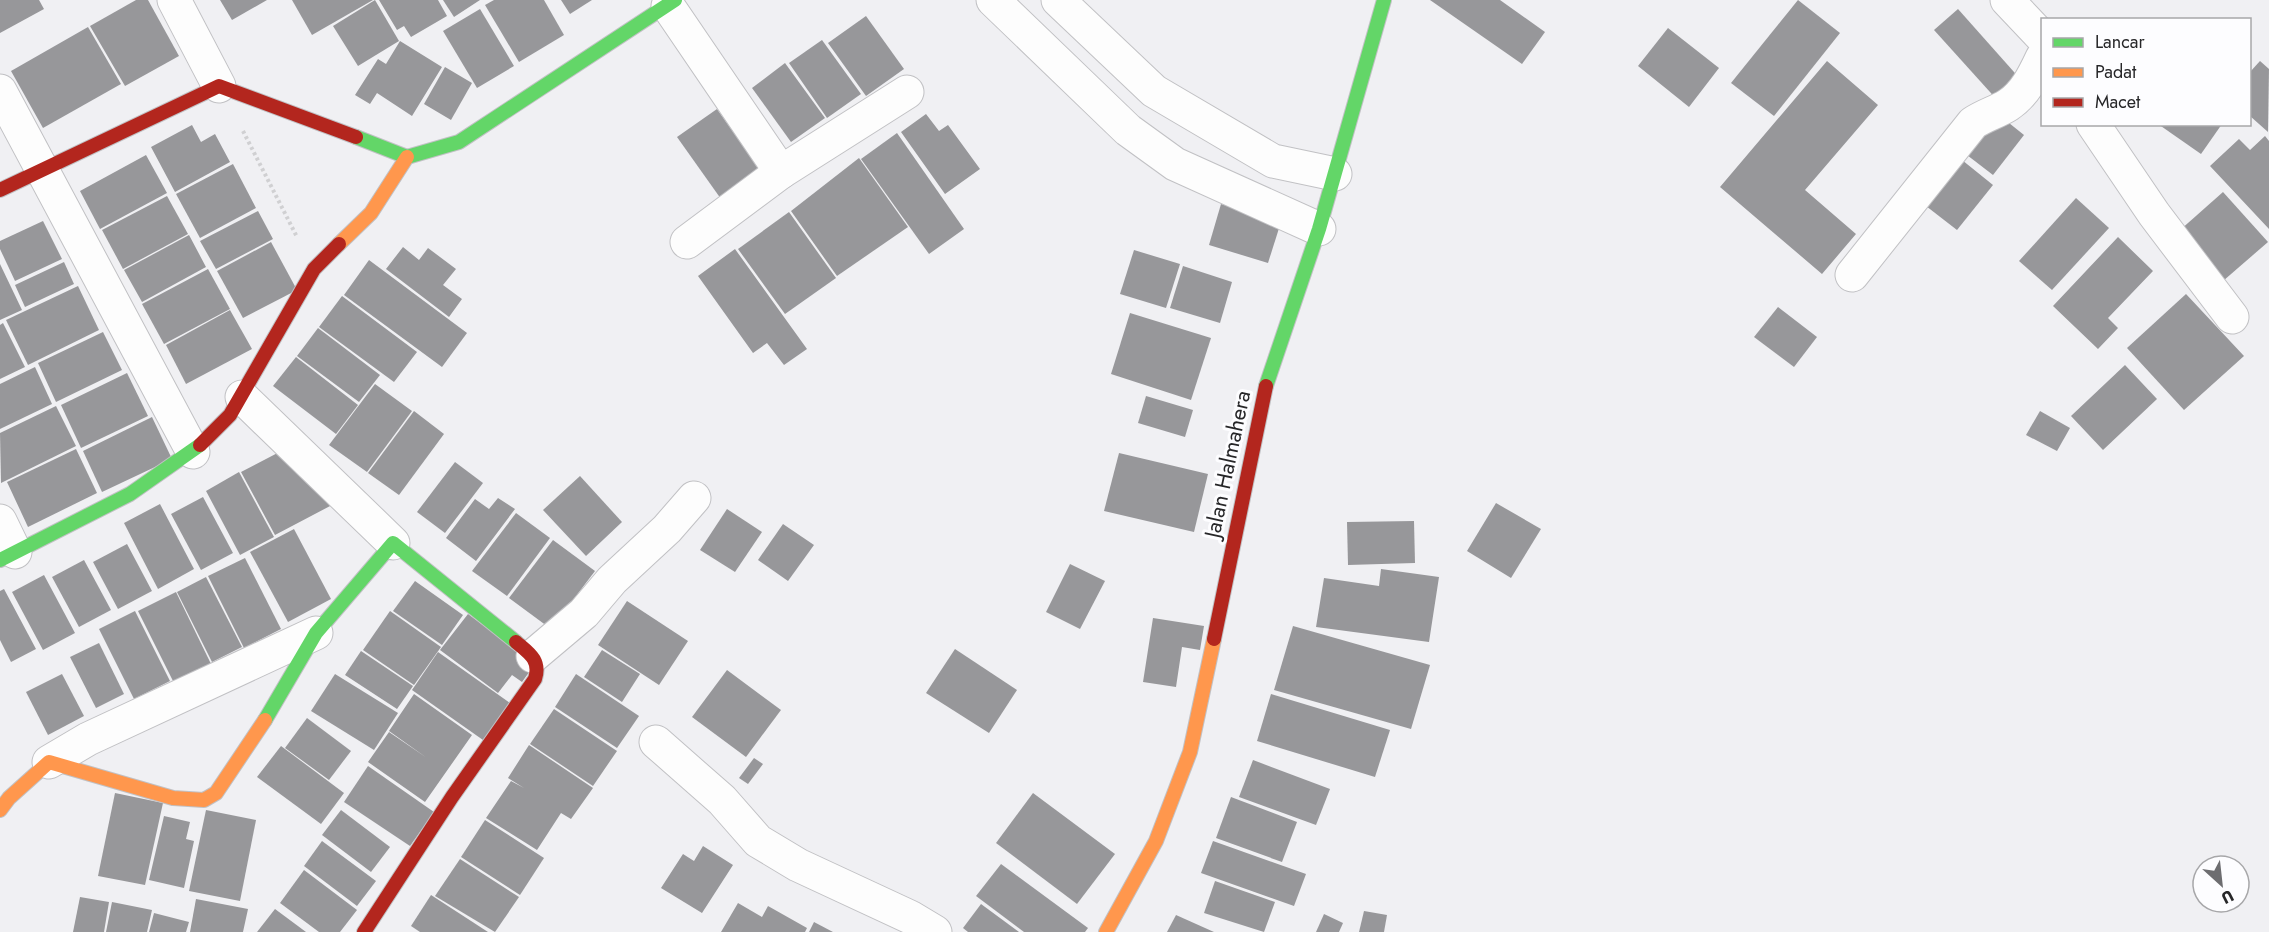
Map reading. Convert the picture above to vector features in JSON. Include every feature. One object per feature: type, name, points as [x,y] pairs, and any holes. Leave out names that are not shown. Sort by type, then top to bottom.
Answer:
[{"type":"street","points":[[174,0],[219,86]]},
{"type":"street","points":[[993,0],[1128,130],[1175,164],[1319,229]]},
{"type":"street","points":[[1058,0],[1154,90],[1272,161],[1335,174]]},
{"type":"street","name":"Jalan Halmahera","points":[[1106,932],[1156,841],[1191,752],[1268,376],[1319,229],[1384,0]]},
{"type":"street","points":[[2007,0],[2041,35]]},
{"type":"street","points":[[0,190],[219,86],[279,106],[407,158],[459,142],[672,3],[781,172]]},
{"type":"street","points":[[1852,274],[1974,123],[1987,113],[2009,105],[2029,85],[2041,62]]},
{"type":"street","points":[[0,91],[193,452]]},
{"type":"street","points":[[687,242],[781,172],[907,92]]},
{"type":"street","points":[[2094,126],[2154,214],[2232,317]]},
{"type":"street","points":[[0,521],[8,556],[130,495],[193,452],[230,415],[242,397],[314,269],[371,213],[407,158]]},
{"type":"street","points":[[242,397],[393,543],[533,656],[538,669],[536,680],[452,797],[364,932]]},
{"type":"street","points":[[533,656],[584,613],[612,580],[668,529],[694,498]]},
{"type":"street","points":[[49,762],[173,798],[204,800],[216,794],[255,736],[316,633],[393,543]]},
{"type":"street","points":[[0,810],[49,762],[88,739],[316,633]]},
{"type":"street","points":[[656,742],[722,800],[758,841],[798,866],[910,917],[935,932]]},
{"type":"path","points":[[219,86],[314,269]]},
{"type":"building","points":[[0,0],[39,0],[44,9],[0,33]]},
{"type":"building","points":[[136,0],[148,0],[179,56],[125,86],[90,26]]},
{"type":"building","points":[[220,0],[267,0],[232,20]]},
{"type":"building","points":[[292,0],[373,0],[312,35]]},
{"type":"building","points":[[375,0],[399,41],[358,66],[333,26]]},
{"type":"building","points":[[379,0],[438,0],[447,16],[411,37],[404,26],[397,30]]},
{"type":"building","points":[[443,0],[480,0],[454,17]]},
{"type":"building","points":[[494,0],[544,0],[564,35],[519,62],[485,5]]},
{"type":"building","points":[[561,0],[592,0],[570,14]]},
{"type":"building","points":[[1430,0],[1500,0],[1545,32],[1522,64]]},
{"type":"building","points":[[1798,0],[1840,33],[1774,116],[1731,83]]},
{"type":"building","points":[[480,9],[514,66],[477,88],[443,31]]},
{"type":"building","points":[[1958,9],[2022,81],[1999,102],[1934,30]]},
{"type":"building","points":[[866,16],[904,69],[866,96],[828,43]]},
{"type":"building","points":[[88,27],[121,84],[43,128],[11,71]]},
{"type":"building","points":[[1668,28],[1719,68],[1689,107],[1638,66]]},
{"type":"building","points":[[822,40],[861,94],[827,118],[789,63]]},
{"type":"building","points":[[400,41],[442,67],[412,116],[377,93],[370,104],[355,95],[378,59],[386,64]]},
{"type":"building","points":[[1827,61],[1878,105],[1805,190],[1856,234],[1822,274],[1720,187]]},
{"type":"building","points":[[2260,61],[2269,69],[2268,132],[2251,117],[2251,71]]},
{"type":"building","points":[[785,63],[825,118],[791,142],[752,88]]},
{"type":"building","points":[[445,67],[472,83],[451,120],[424,104]]},
{"type":"building","points":[[717,109],[761,171],[721,199],[677,137]]},
{"type":"building","points":[[926,114],[939,131],[948,125],[980,169],[945,194],[901,132]]},
{"type":"building","points":[[1999,115],[2024,135],[1993,175],[1967,155]]},
{"type":"building","points":[[192,125],[201,142],[215,134],[230,162],[175,192],[151,147]]},
{"type":"building","points":[[2161,126],[2221,126],[2201,154]]},
{"type":"building","points":[[897,133],[964,229],[929,254],[861,159]]},
{"type":"building","points":[[2265,136],[2269,141],[2269,229],[2210,166],[2239,139],[2250,150]]},
{"type":"building","points":[[146,155],[167,193],[100,229],[80,191]]},
{"type":"building","points":[[859,158],[908,227],[837,276],[791,211]]},
{"type":"building","points":[[1962,160],[1993,185],[1957,230],[1926,206]]},
{"type":"building","points":[[233,164],[256,208],[200,238],[176,194]]},
{"type":"building","points":[[2223,192],[2268,242],[2223,281],[2179,231]]},
{"type":"building","points":[[167,196],[188,234],[123,269],[102,230]]},
{"type":"building","points":[[2076,198],[2109,228],[2052,290],[2019,261]]},
{"type":"building","points":[[1221,204],[1281,222],[1268,263],[1209,245]]},
{"type":"building","points":[[258,211],[273,239],[216,269],[200,241]]},
{"type":"building","points":[[789,212],[836,278],[785,314],[738,249]]},
{"type":"building","points":[[43,221],[62,259],[15,281],[0,249],[0,241]]},
{"type":"building","points":[[189,235],[206,267],[142,302],[124,270]]},
{"type":"building","points":[[2118,237],[2153,271],[2108,318],[2118,328],[2098,349],[2053,306]]},
{"type":"building","points":[[271,242],[297,290],[243,318],[217,271]]},
{"type":"building","points":[[403,247],[419,260],[428,248],[456,269],[443,285],[462,299],[449,317],[386,269]]},
{"type":"building","points":[[735,249],[807,349],[784,365],[767,343],[753,353],[698,276]]},
{"type":"building","points":[[1134,250],[1180,264],[1166,308],[1120,294]]},
{"type":"building","points":[[369,260],[467,333],[442,367],[344,295]]},
{"type":"building","points":[[64,262],[74,284],[25,307],[15,285]]},
{"type":"building","points":[[0,264],[22,310],[0,320]]},
{"type":"building","points":[[1183,266],[1232,282],[1220,323],[1170,308]]},
{"type":"building","points":[[208,269],[230,309],[164,344],[142,304]]},
{"type":"building","points":[[78,286],[99,330],[28,365],[6,320]]},
{"type":"building","points":[[2186,294],[2244,356],[2184,410],[2127,348]]},
{"type":"building","points":[[342,296],[417,352],[394,382],[319,327]]},
{"type":"building","points":[[1778,307],[1817,337],[1794,367],[1754,337]]},
{"type":"building","points":[[230,310],[252,349],[186,384],[166,345]]},
{"type":"building","points":[[1130,313],[1211,338],[1191,400],[1111,374]]},
{"type":"building","points":[[3,323],[25,367],[0,379],[0,325]]},
{"type":"building","points":[[318,328],[380,375],[359,402],[297,356]]},
{"type":"building","points":[[103,332],[122,370],[56,402],[38,363]]},
{"type":"building","points":[[296,357],[358,405],[336,434],[273,386]]},
{"type":"building","points":[[2125,365],[2157,399],[2103,450],[2071,416]]},
{"type":"building","points":[[35,367],[52,404],[0,429],[0,384]]},
{"type":"building","points":[[127,373],[148,416],[81,448],[61,405]]},
{"type":"building","points":[[375,384],[412,411],[367,472],[329,445]]},
{"type":"building","points":[[1146,396],[1193,410],[1185,437],[1138,423]]},
{"type":"building","points":[[56,406],[76,446],[1,483],[0,433]]},
{"type":"building","points":[[414,411],[444,434],[399,495],[368,473]]},
{"type":"building","points":[[2040,411],[2070,428],[2057,451],[2026,435]]},
{"type":"building","points":[[152,417],[172,459],[102,492],[83,451]]},
{"type":"building","points":[[289,447],[310,486],[319,482],[332,505],[275,535],[241,472]]},
{"type":"building","points":[[76,449],[97,493],[28,527],[7,482]]},
{"type":"building","points":[[1119,453],[1208,474],[1194,532],[1104,511]]},
{"type":"building","points":[[455,462],[483,483],[445,533],[417,512]]},
{"type":"building","points":[[239,472],[274,537],[240,555],[206,491]]},
{"type":"building","points":[[580,476],[622,522],[586,556],[543,510]]},
{"type":"building","points":[[203,497],[233,553],[201,570],[171,514]]},
{"type":"building","points":[[498,498],[515,509],[476,561],[446,538],[475,499],[489,509]]},
{"type":"building","points":[[1496,503],[1541,529],[1511,578],[1467,551]]},
{"type":"building","points":[[160,504],[194,569],[158,589],[124,523]]},
{"type":"building","points":[[727,509],[762,532],[735,572],[700,550]]},
{"type":"building","points":[[516,513],[550,538],[507,596],[472,571]]},
{"type":"building","points":[[1414,521],[1415,563],[1348,565],[1347,522]]},
{"type":"building","points":[[783,524],[814,545],[788,581],[758,560]]},
{"type":"building","points":[[294,529],[331,599],[288,622],[250,552]]},
{"type":"building","points":[[553,540],[595,571],[551,629],[509,598]]},
{"type":"building","points":[[127,544],[152,591],[118,609],[93,562]]},
{"type":"building","points":[[245,558],[281,629],[244,648],[208,576]]},
{"type":"building","points":[[84,560],[111,610],[79,627],[52,577]]},
{"type":"building","points":[[1070,564],[1105,581],[1080,629],[1046,612]]},
{"type":"building","points":[[1381,569],[1439,577],[1429,642],[1316,627],[1324,578],[1379,586]]},
{"type":"building","points":[[44,575],[75,633],[43,650],[12,592]]},
{"type":"building","points":[[206,577],[242,647],[212,662],[177,592]]},
{"type":"building","points":[[415,581],[463,615],[442,645],[393,611]]},
{"type":"building","points":[[4,589],[36,649],[11,662],[0,640],[0,591]]},
{"type":"building","points":[[176,592],[212,666],[175,685],[138,611]]},
{"type":"building","points":[[627,601],[688,641],[659,685],[598,645]]},
{"type":"building","points":[[135,611],[170,681],[134,699],[99,629]]},
{"type":"building","points":[[390,611],[441,647],[414,685],[363,650]]},
{"type":"building","points":[[468,614],[535,664],[522,682],[512,675],[498,693],[440,650]]},
{"type":"building","points":[[1153,618],[1204,626],[1200,650],[1182,647],[1176,687],[1143,682]]},
{"type":"building","points":[[1293,626],[1430,665],[1411,729],[1274,690]]},
{"type":"building","points":[[99,643],[124,694],[96,708],[70,657]]},
{"type":"building","points":[[955,649],[1017,690],[989,733],[926,693]]},
{"type":"building","points":[[602,650],[640,674],[622,702],[584,677]]},
{"type":"building","points":[[361,651],[413,686],[397,709],[345,675]]},
{"type":"building","points":[[438,652],[510,703],[483,740],[412,690]]},
{"type":"building","points":[[727,670],[781,710],[746,757],[692,717]]},
{"type":"building","points":[[62,674],[84,716],[48,735],[26,692]]},
{"type":"building","points":[[335,674],[398,713],[374,750],[311,711]]},
{"type":"building","points":[[576,674],[639,716],[617,748],[555,707]]},
{"type":"building","points":[[414,694],[472,735],[425,802],[368,762],[389,732],[427,758],[389,731]]},
{"type":"building","points":[[1271,694],[1390,730],[1375,777],[1257,741]]},
{"type":"building","points":[[554,709],[617,751],[593,786],[530,744]]},
{"type":"building","points":[[307,718],[351,751],[329,780],[285,748]]},
{"type":"building","points":[[529,745],[593,788],[571,819],[561,813],[537,850],[486,818],[511,781],[524,788],[508,778]]},
{"type":"building","points":[[281,746],[344,793],[321,824],[257,777]]},
{"type":"building","points":[[754,758],[763,764],[748,784],[739,778]]},
{"type":"building","points":[[1253,760],[1330,789],[1316,825],[1239,797]]},
{"type":"building","points":[[368,766],[434,812],[410,846],[344,802]]},
{"type":"building","points":[[115,793],[163,803],[145,885],[98,876]]},
{"type":"building","points":[[1033,793],[1115,854],[1077,904],[996,843]]},
{"type":"building","points":[[1231,797],[1297,822],[1282,862],[1216,838]]},
{"type":"building","points":[[206,810],[256,820],[240,901],[189,891]]},
{"type":"building","points":[[341,810],[390,847],[371,872],[322,835]]},
{"type":"building","points":[[164,816],[190,822],[186,839],[194,841],[184,888],[149,880]]},
{"type":"building","points":[[485,820],[544,858],[520,895],[461,857]]},
{"type":"building","points":[[322,841],[376,881],[357,906],[304,866]]},
{"type":"building","points":[[1213,841],[1306,874],[1294,906],[1201,873]]},
{"type":"building","points":[[703,846],[733,865],[702,913],[661,888],[683,854],[694,861]]},
{"type":"building","points":[[460,859],[519,897],[495,932],[435,896]]},
{"type":"building","points":[[1001,864],[1088,928],[1085,932],[1024,932],[976,896]]},
{"type":"building","points":[[304,870],[357,910],[340,932],[319,932],[280,903]]},
{"type":"building","points":[[1215,881],[1275,902],[1264,932],[1204,913]]},
{"type":"building","points":[[431,895],[488,932],[420,932],[411,926]]},
{"type":"building","points":[[80,897],[109,902],[104,932],[73,932]]},
{"type":"building","points":[[196,899],[248,909],[243,932],[190,932]]},
{"type":"building","points":[[112,902],[152,910],[147,932],[106,932]]},
{"type":"building","points":[[738,903],[762,917],[768,906],[807,928],[805,932],[721,932]]},
{"type":"building","points":[[981,904],[1019,932],[968,932],[963,928]]},
{"type":"building","points":[[275,909],[306,932],[257,932]]},
{"type":"building","points":[[1364,911],[1387,915],[1384,932],[1359,932]]},
{"type":"building","points":[[154,913],[189,922],[186,932],[149,932]]},
{"type":"building","points":[[1324,914],[1343,923],[1339,932],[1316,932]]},
{"type":"building","points":[[1176,915],[1214,932],[1167,932]]},
{"type":"building","points":[[814,922],[833,932],[809,932]]},
{"type":"traffic: fast","points":[[356,137],[407,157],[459,142],[675,0]]},
{"type":"traffic: fast","points":[[1266,386],[1319,229],[1384,0]]},
{"type":"traffic: fast","points":[[0,560],[130,494],[200,445]]},
{"type":"traffic: fast","points":[[265,720],[316,633],[393,543],[516,642]]},
{"type":"traffic: slow","points":[[339,244],[371,213],[407,157]]},
{"type":"traffic: slow","points":[[1106,932],[1156,841],[1190,752],[1214,639]]},
{"type":"traffic: slow","points":[[0,810],[9,798],[49,762],[173,798],[204,800],[216,793],[265,720]]},
{"type":"traffic: jam","points":[[0,190],[219,86],[356,137]]},
{"type":"traffic: jam","points":[[200,445],[230,415],[314,269],[339,244]]},
{"type":"traffic: jam","points":[[1214,639],[1266,386]]},
{"type":"traffic: jam","points":[[364,932],[452,797],[535,679],[536,667],[533,658],[516,642]]}]
